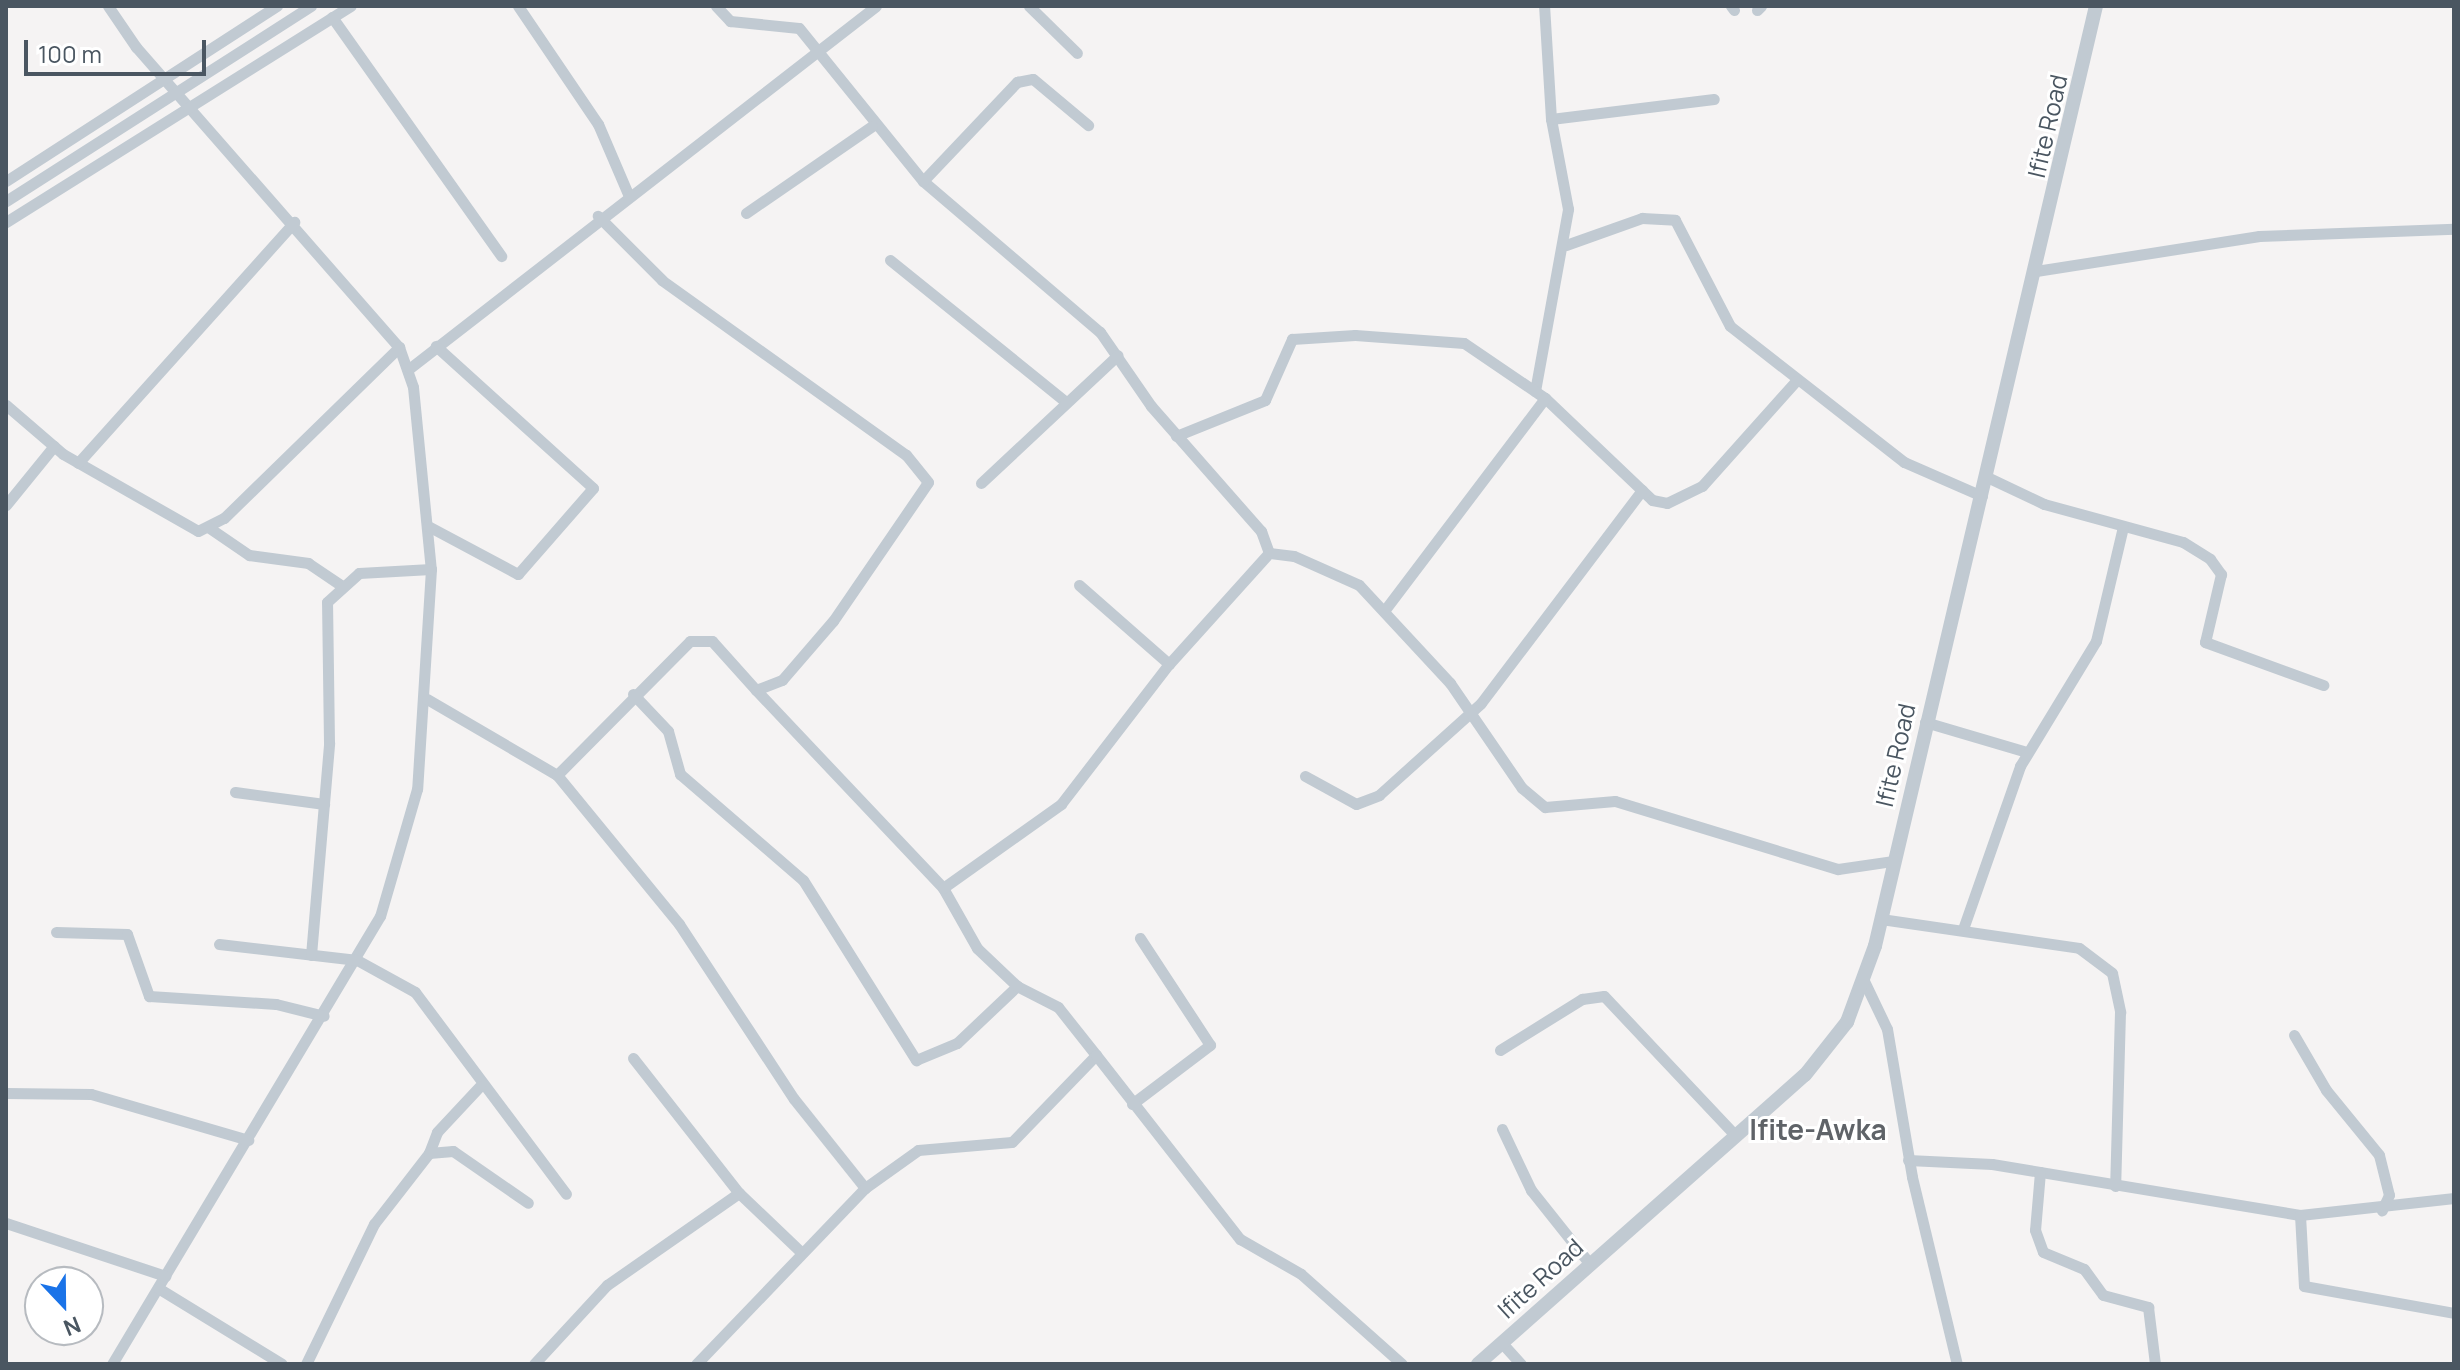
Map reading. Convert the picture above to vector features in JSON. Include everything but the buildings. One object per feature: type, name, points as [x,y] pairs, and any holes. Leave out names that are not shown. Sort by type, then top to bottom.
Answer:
[{"type":"street","points":[[108,6],[164,79],[294,222],[399,347],[410,368],[431,569],[427,699],[417,789],[397,866],[357,960],[112,1364]]},
{"type":"street","points":[[6,181],[277,6]]},
{"type":"street","points":[[6,201],[311,6]]},
{"type":"street","points":[[6,222],[351,6]]},
{"type":"street","points":[[518,6],[598,124],[628,194]]},
{"type":"street","points":[[716,6],[730,21],[793,25],[818,52],[872,126],[923,181],[1118,355],[1176,436],[1261,531],[1269,553]]},
{"type":"street","points":[[410,368],[598,216],[876,6]]},
{"type":"street","points":[[1029,6],[1077,53]]},
{"type":"street","points":[[1384,611],[1540,395],[1566,245],[1568,209],[1551,119],[1544,6]]},
{"type":"street","name":"Ifite Road","points":[[1478,1364],[1736,1136],[1831,1045],[1864,981],[1987,477],[2096,6]]},
{"type":"street","points":[[332,17],[501,256]]},
{"type":"street","points":[[923,181],[1017,82],[1033,79],[1088,125]]},
{"type":"street","points":[[1551,119],[1714,99]]},
{"type":"street","points":[[746,213],[872,126]]},
{"type":"street","points":[[598,216],[662,280],[927,473],[928,482],[804,659],[756,690]]},
{"type":"street","points":[[1566,245],[1642,218],[1675,220],[1720,314],[1796,381],[1904,462],[1982,496]]},
{"type":"street","points":[[78,463],[294,222]]},
{"type":"street","points":[[2036,271],[2259,236],[2454,229]]},
{"type":"street","points":[[890,260],[1066,402]]},
{"type":"street","points":[[1176,436],[1265,400],[1292,339],[1367,335],[1464,343],[1540,395],[1658,503],[1693,494],[1796,381]]},
{"type":"street","points":[[428,526],[518,574],[593,488],[436,346]]},
{"type":"street","points":[[208,527],[399,347]]},
{"type":"street","points":[[981,483],[1118,355]]},
{"type":"street","points":[[6,405],[78,463],[183,527],[208,527],[249,555],[308,563],[341,585]]},
{"type":"street","points":[[6,505],[54,446]]},
{"type":"street","points":[[1987,477],[2044,504],[2183,542],[2216,567],[2218,586],[2203,626],[2211,648],[2323,685]]},
{"type":"street","points":[[1305,776],[1336,797],[1370,801],[1469,715],[1642,490]]},
{"type":"street","points":[[1963,929],[2027,752],[2096,641],[2123,527]]},
{"type":"street","points":[[943,888],[1061,804],[1169,664],[1269,553]]},
{"type":"street","points":[[1269,553],[1336,572],[1384,611],[1469,715],[1522,788],[1545,807],[1615,801],[1838,869],[1893,861]]},
{"type":"street","points":[[311,955],[324,804],[324,629],[327,602],[341,585],[375,570],[431,569]]},
{"type":"street","points":[[1079,585],[1169,664]]},
{"type":"street","points":[[557,775],[633,694],[701,637],[756,690],[943,888],[961,930],[1017,986],[1058,1007],[1240,1239],[1301,1274],[1402,1364]]},
{"type":"street","points":[[633,694],[668,731],[680,774],[803,880],[905,1052],[924,1060],[941,1053],[1017,986]]},
{"type":"street","points":[[427,699],[557,775],[679,924],[794,1099],[865,1188]]},
{"type":"street","points":[[1925,722],[2027,752]]},
{"type":"street","points":[[235,792],[324,804]]},
{"type":"street","points":[[1881,919],[2079,948],[2118,984],[2115,1186]]},
{"type":"street","points":[[56,932],[127,934],[149,996],[276,1004],[324,1016]]},
{"type":"street","points":[[1132,1104],[1210,1045],[1140,938]]},
{"type":"street","points":[[219,944],[357,960],[415,992],[434,1011],[479,1087],[566,1194]]},
{"type":"street","points":[[1864,981],[1887,1029],[1908,1160],[1957,1364]]},
{"type":"street","points":[[1500,1050],[1582,999],[1604,996],[1736,1136]]},
{"type":"street","points":[[2294,1035],[2326,1090],[2379,1155],[2389,1195],[2382,1210]]},
{"type":"street","points":[[696,1364],[800,1251],[865,1188],[918,1150],[1012,1142],[1096,1055]]},
{"type":"street","points":[[633,1058],[739,1193],[800,1251]]},
{"type":"street","points":[[306,1364],[374,1224],[429,1153],[437,1132],[479,1087]]},
{"type":"street","points":[[6,1093],[91,1094],[248,1140]]},
{"type":"street","points":[[1502,1129],[1531,1190],[1589,1263]]},
{"type":"street","points":[[429,1153],[453,1151],[528,1203]]},
{"type":"street","points":[[1908,1160],[2040,1172],[2300,1215],[2382,1210],[2454,1198]]},
{"type":"street","points":[[2040,1172],[2035,1230],[2043,1252],[2084,1269],[2103,1295],[2148,1307],[2155,1364]]},
{"type":"street","points":[[534,1364],[607,1285],[739,1193]]},
{"type":"street","points":[[2300,1215],[2304,1286],[2454,1313]]},
{"type":"street","points":[[6,1223],[165,1276]]},
{"type":"street","points":[[158,1288],[282,1364]]},
{"type":"street","points":[[1501,1342],[1521,1364]]},
{"type":"district","name":"Ifite-Awka","points":[[1818,1129]]}]
